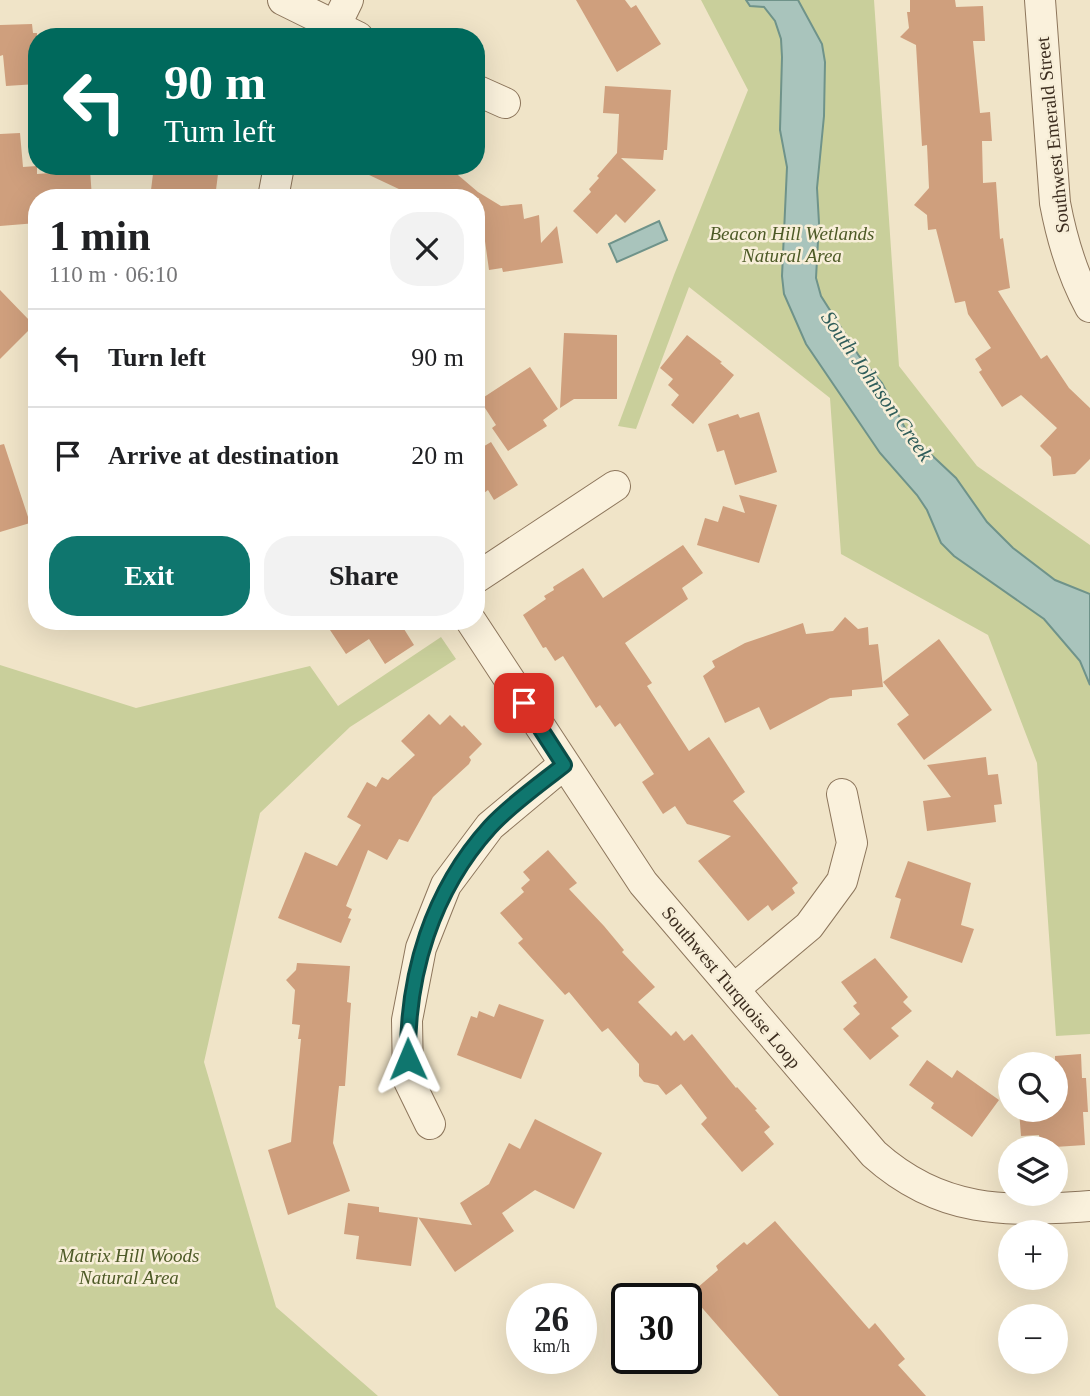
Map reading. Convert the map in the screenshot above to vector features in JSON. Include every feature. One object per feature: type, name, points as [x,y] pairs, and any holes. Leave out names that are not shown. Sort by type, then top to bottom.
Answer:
[{"type":"street","points":[[283,0],[332,28]]},
{"type":"street","points":[[342,28],[348,0]]},
{"type":"street","name":"Southwest Emerald Street","points":[[1040,0],[1055,203],[1061,236],[1090,307]]},
{"type":"street","points":[[485,94],[505,103]]},
{"type":"street","points":[[485,572],[615,486]]},
{"type":"street","name":"Southwest Turquoise Loop","points":[[477,630],[643,883],[874,1154],[897,1175],[937,1195],[978,1206],[1027,1211],[1090,1206]]},
{"type":"street","points":[[430,1124],[408,1079],[407,1020],[421,948],[446,885],[490,826],[564,765]]},
{"type":"street","points":[[734,989],[809,926],[842,881],[852,843],[842,794]]},
{"type":"green space","name":"Beacon Hill Wetlands Natural Area","points":[[701,0],[874,0],[899,366],[977,466],[1090,545],[1090,1034],[1056,1036],[1037,763],[988,635],[841,554],[830,398],[689,287],[636,429],[618,426],[674,275],[748,90]]},
{"type":"green space","name":"Matrix Hill Woods Natural Area","points":[[441,637],[456,659],[350,727],[260,813],[204,1062],[276,1307],[378,1396],[0,1396],[0,665],[136,708],[310,666],[338,706]]},
{"type":"water","name":"South Johnson Creek","points":[[746,0],[798,0],[822,44],[825,62],[824,116],[817,188],[819,223],[816,278],[821,296],[859,356],[882,383],[907,432],[956,478],[987,522],[1013,548],[1055,580],[1090,594],[1090,685],[1080,661],[1044,619],[954,556],[941,543],[927,510],[917,495],[880,453],[806,344],[784,294],[782,276],[787,167],[780,130],[781,39],[775,21],[764,7],[750,6]]},
{"type":"water","points":[[659,221],[667,240],[617,262],[609,244]]},
{"type":"building","points":[[576,0],[625,0],[631,8],[636,5],[661,44],[617,72]]},
{"type":"building","points":[[910,0],[955,0],[956,7],[983,6],[985,41],[973,41],[980,113],[990,112],[992,141],[982,141],[983,183],[996,182],[1000,239],[1003,238],[1010,288],[998,291],[1041,359],[1047,355],[1069,388],[1090,408],[1090,459],[1075,474],[1053,476],[1051,457],[1040,446],[1057,428],[1021,395],[1002,407],[979,372],[982,370],[975,359],[991,348],[968,314],[965,301],[955,303],[936,229],[928,230],[927,215],[914,205],[929,188],[927,145],[922,146],[916,45],[900,37],[909,28],[907,12],[910,12]]},
{"type":"building","points":[[32,24],[32,28],[28,28],[28,85],[6,86],[3,55],[0,56],[0,25]]},
{"type":"building","points":[[605,86],[671,90],[667,150],[664,150],[663,160],[621,158],[656,190],[625,223],[616,214],[597,234],[573,211],[591,192],[589,189],[599,178],[597,176],[617,153],[619,114],[603,113]]},
{"type":"building","points":[[20,133],[23,167],[28,167],[28,175],[90,175],[91,189],[28,189],[28,224],[0,226],[0,134]]},
{"type":"building","points":[[153,175],[218,175],[216,189],[151,189]]},
{"type":"building","points":[[369,175],[458,175],[474,189],[399,189]]},
{"type":"building","points":[[485,196],[501,206],[522,204],[524,219],[539,215],[541,243],[557,226],[563,263],[503,272],[502,268],[489,270],[485,241]]},
{"type":"building","points":[[0,290],[28,319],[28,331],[0,359]]},
{"type":"building","points":[[564,333],[617,335],[617,399],[574,399],[560,408]]},
{"type":"building","points":[[687,335],[722,362],[720,363],[734,375],[693,424],[671,405],[679,395],[668,385],[673,379],[660,368]]},
{"type":"building","points":[[530,367],[558,409],[543,420],[547,426],[508,451],[492,428],[496,425],[485,408],[485,396]]},
{"type":"building","points":[[759,412],[777,472],[735,485],[724,450],[717,452],[708,424],[738,414],[740,418]]},
{"type":"building","points":[[491,442],[518,485],[494,500],[488,490],[485,492],[485,446]]},
{"type":"building","points":[[4,444],[28,524],[0,532],[0,445]]},
{"type":"building","points":[[739,495],[777,505],[759,563],[697,545],[705,518],[718,522],[723,506],[745,513]]},
{"type":"building","points":[[683,545],[703,573],[682,588],[688,599],[625,643],[652,683],[647,686],[689,751],[709,737],[745,792],[733,801],[798,883],[792,888],[795,893],[772,911],[768,905],[748,921],[698,861],[731,836],[687,824],[675,806],[663,814],[642,782],[654,774],[620,723],[615,727],[600,705],[596,708],[563,656],[555,661],[546,647],[543,648],[523,615],[546,599],[544,596],[554,590],[553,587],[583,568],[603,598]]},
{"type":"building","points":[[845,617],[858,629],[868,627],[869,645],[878,644],[883,687],[852,690],[852,696],[830,698],[770,730],[759,707],[725,723],[703,676],[715,667],[712,661],[745,643],[803,623],[806,634],[833,631]]},
{"type":"building","points":[[330,630],[405,630],[414,645],[385,664],[369,639],[346,654]]},
{"type":"building","points":[[939,639],[992,710],[924,760],[897,724],[909,715],[883,682]]},
{"type":"building","points":[[429,714],[440,725],[450,715],[482,744],[469,757],[469,764],[433,797],[408,842],[399,839],[387,860],[368,850],[346,906],[352,909],[348,918],[351,919],[341,943],[278,918],[305,852],[337,866],[361,825],[347,817],[367,782],[376,787],[382,777],[388,780],[415,755],[401,741]]},
{"type":"building","points":[[986,757],[988,775],[998,774],[1002,804],[994,805],[996,822],[927,831],[923,801],[951,797],[927,765]]},
{"type":"building","points":[[548,850],[577,883],[569,889],[655,987],[638,1002],[671,1036],[676,1031],[684,1041],[692,1034],[770,1127],[764,1132],[774,1144],[742,1172],[701,1124],[707,1118],[681,1084],[666,1095],[658,1085],[644,1082],[639,1076],[639,1064],[608,1028],[602,1032],[569,992],[565,995],[518,943],[523,939],[500,913],[524,892],[521,888],[530,880],[523,872]]},
{"type":"building","points":[[908,861],[971,883],[961,925],[974,929],[962,963],[890,938],[901,899],[895,897]]},
{"type":"building","points":[[875,958],[908,997],[903,1002],[912,1011],[891,1028],[899,1036],[870,1060],[843,1029],[860,1014],[853,1006],[857,1003],[841,982]]},
{"type":"building","points":[[297,963],[350,966],[347,1002],[351,1003],[345,1086],[339,1086],[333,1143],[350,1191],[288,1215],[268,1150],[291,1142],[301,1039],[298,1039],[300,1025],[292,1024],[295,990],[286,980],[296,970]]},
{"type":"building","points":[[499,1004],[544,1020],[521,1079],[457,1055],[471,1016],[477,1018],[479,1011],[494,1017]]},
{"type":"building","points":[[1081,1054],[1082,1078],[1086,1078],[1088,1112],[1083,1112],[1085,1145],[1068,1146],[1068,1136],[1021,1136],[1020,1122],[1068,1122],[1068,1055]]},
{"type":"building","points":[[927,1060],[952,1078],[957,1070],[998,1101],[972,1137],[931,1108],[934,1103],[909,1085]]},
{"type":"building","points":[[535,1119],[602,1153],[574,1209],[535,1190],[502,1213],[514,1231],[455,1272],[418,1217],[472,1225],[460,1203],[489,1184],[509,1143],[520,1149]]},
{"type":"building","points":[[348,1203],[379,1207],[379,1212],[418,1217],[411,1266],[356,1259],[359,1236],[344,1234]]},
{"type":"building","points":[[775,1221],[869,1329],[875,1323],[905,1359],[898,1365],[926,1396],[779,1396],[702,1308],[702,1284],[718,1270],[716,1266],[744,1242],[747,1245]]},
{"type":"route","points":[[408,1059],[407,1020],[421,948],[446,885],[490,826],[564,765],[524,703]]}]
